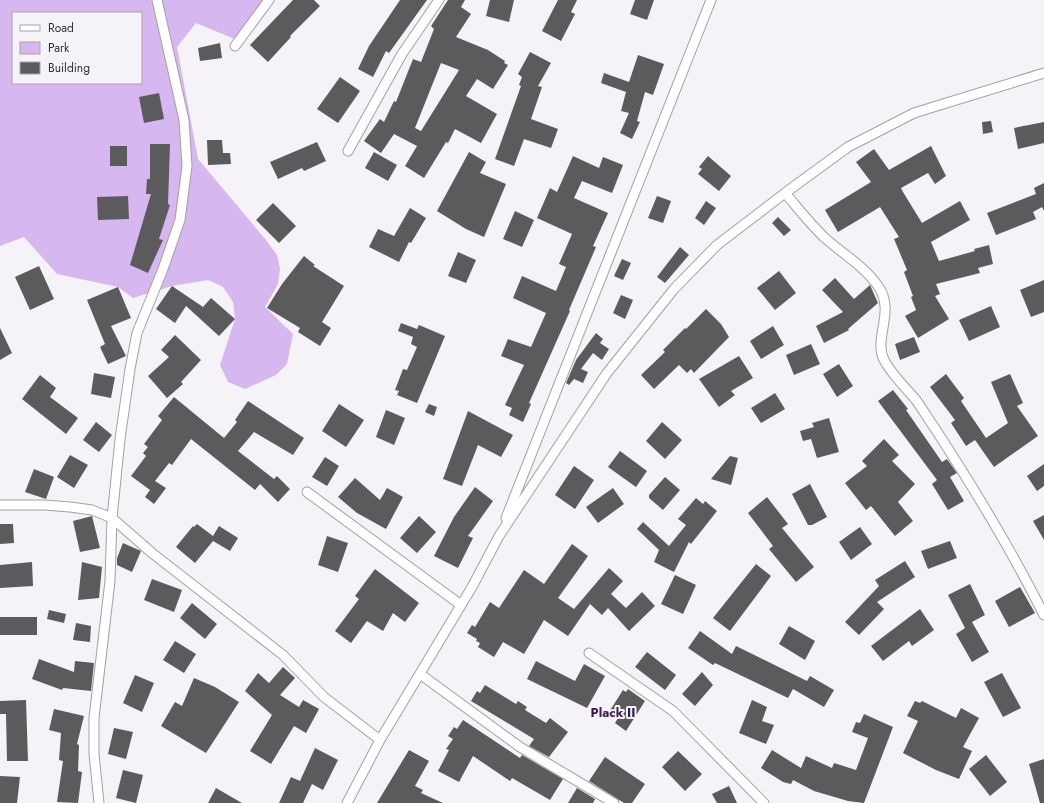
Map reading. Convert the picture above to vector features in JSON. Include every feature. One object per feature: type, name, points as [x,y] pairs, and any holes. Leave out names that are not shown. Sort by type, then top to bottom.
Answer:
[{"type":"street","points":[[99,803],[94,754],[94,718],[110,581],[112,518],[120,439],[130,369],[137,333],[180,220],[187,166],[184,120],[157,0]]},
{"type":"street","points":[[235,46],[269,0]]},
{"type":"street","points":[[348,151],[402,54],[439,0]]},
{"type":"street","points":[[499,536],[711,0]]},
{"type":"street","points":[[347,803],[380,740],[461,604],[499,536],[607,373],[674,289],[717,245],[848,147],[914,113],[1044,73]]},
{"type":"street","points":[[785,193],[824,237],[869,274],[879,287],[885,297],[886,305],[882,348],[883,358],[892,372],[915,400],[947,448],[1018,563],[1044,615]]},
{"type":"street","points":[[307,492],[461,604]]},
{"type":"street","points":[[0,505],[44,505],[70,507],[92,510],[112,518],[152,553],[283,655],[324,697],[380,740]]},
{"type":"street","points":[[589,653],[673,711],[764,803]]},
{"type":"street","points":[[420,674],[520,747],[614,803]]},
{"type":"green space","points":[[0,0],[261,0],[263,2],[237,40],[196,23],[177,47],[198,159],[277,255],[280,269],[278,284],[265,307],[293,334],[287,364],[276,375],[245,389],[228,382],[220,365],[235,319],[233,302],[223,287],[208,280],[172,286],[133,298],[118,287],[57,274],[24,237],[0,246]]},
{"type":"building","points":[[293,0],[314,0],[320,6],[290,36],[291,37],[268,62],[250,45]]},
{"type":"building","points":[[400,0],[427,0],[389,53],[386,51],[373,77],[358,69],[369,46]]},
{"type":"building","points":[[448,0],[465,0],[461,7],[471,14],[456,37],[488,50],[505,61],[504,63],[508,65],[493,89],[477,79],[466,96],[497,114],[481,143],[455,129],[448,143],[446,142],[424,178],[405,166],[417,146],[394,134],[381,153],[364,141],[380,119],[384,122],[394,101],[396,102],[413,59],[421,62],[434,29],[431,26]],"holes":[[[441,63],[459,70],[421,131],[415,128]]]},
{"type":"building","points":[[490,0],[514,0],[509,22],[486,16]]},
{"type":"building","points":[[558,0],[577,0],[571,12],[575,14],[561,41],[542,31]]},
{"type":"building","points":[[635,0],[654,0],[647,20],[630,14]]},
{"type":"building","points":[[220,43],[222,58],[200,61],[198,48]]},
{"type":"building","points":[[530,52],[551,63],[538,86],[542,87],[531,119],[558,129],[551,148],[524,139],[514,166],[495,159],[521,86],[519,85],[522,77],[518,74]]},
{"type":"building","points":[[638,55],[664,64],[653,95],[645,92],[637,121],[640,122],[632,139],[620,133],[629,113],[621,111],[626,92],[601,83],[604,73],[629,82]]},
{"type":"building","points":[[340,77],[360,91],[338,123],[317,109]]},
{"type":"building","points":[[159,93],[164,119],[144,123],[139,97]]},
{"type":"building","points":[[991,121],[993,132],[983,134],[982,122]]},
{"type":"building","points":[[1044,122],[1044,143],[1018,149],[1014,128]]},
{"type":"building","points":[[207,140],[222,140],[223,153],[230,153],[231,164],[208,165]]},
{"type":"building","points":[[317,142],[326,161],[304,171],[302,168],[278,179],[270,162]]},
{"type":"building","points":[[150,144],[170,144],[168,204],[170,205],[159,239],[163,240],[148,273],[130,265],[151,194],[146,194],[147,179],[150,179]]},
{"type":"building","points":[[110,146],[127,146],[127,166],[110,166]]},
{"type":"building","points":[[931,146],[946,176],[935,184],[928,173],[901,188],[903,192],[922,223],[960,201],[970,220],[931,242],[939,261],[975,251],[974,249],[989,245],[993,264],[978,268],[980,273],[936,284],[940,294],[935,296],[949,319],[918,338],[905,316],[916,310],[911,297],[913,296],[904,272],[907,270],[894,239],[899,237],[880,207],[838,232],[825,210],[871,182],[856,162],[874,149],[889,170]]},
{"type":"building","points":[[374,152],[397,165],[388,181],[365,168]]},
{"type":"building","points":[[469,152],[486,162],[480,173],[506,184],[484,237],[466,229],[437,211]]},
{"type":"building","points":[[573,156],[599,168],[603,157],[623,165],[612,193],[582,181],[574,198],[608,213],[593,246],[596,247],[569,310],[570,311],[529,403],[531,404],[523,422],[509,415],[512,408],[505,405],[524,365],[501,356],[508,339],[531,347],[546,313],[513,298],[522,276],[556,291],[566,267],[559,264],[572,234],[537,218],[550,188],[557,192]]},
{"type":"building","points":[[708,156],[731,176],[719,191],[698,174],[702,169],[699,167]]},
{"type":"building","points":[[1044,183],[1044,211],[1042,207],[1033,212],[1036,219],[996,235],[987,213],[1036,194],[1034,188]]},
{"type":"building","points":[[128,196],[129,219],[98,220],[97,197]]},
{"type":"building","points":[[657,196],[671,201],[663,223],[648,218]]},
{"type":"building","points":[[706,201],[716,208],[704,225],[695,218]]},
{"type":"building","points":[[273,203],[296,226],[279,243],[256,220]]},
{"type":"building","points":[[410,208],[426,218],[411,243],[409,242],[399,262],[369,247],[378,229],[394,236]]},
{"type":"building","points":[[515,211],[534,220],[522,247],[503,239]]},
{"type":"building","points":[[778,217],[791,230],[784,236],[772,223]]},
{"type":"building","points":[[680,247],[689,255],[665,283],[657,277]]},
{"type":"building","points":[[458,252],[476,260],[466,283],[448,276]]},
{"type":"building","points":[[304,256],[315,265],[313,266],[344,286],[322,322],[331,328],[320,346],[298,332],[300,328],[267,308],[282,284]]},
{"type":"building","points":[[622,259],[631,263],[623,280],[614,276]]},
{"type":"building","points":[[39,266],[54,299],[30,310],[15,277]]},
{"type":"building","points":[[779,271],[796,293],[775,310],[757,288]]},
{"type":"building","points":[[835,278],[854,299],[870,285],[878,303],[848,329],[849,330],[824,343],[816,326],[843,312],[822,290]]},
{"type":"building","points":[[1044,280],[1044,312],[1031,317],[1020,290]]},
{"type":"building","points":[[172,286],[203,307],[211,298],[235,319],[219,336],[186,306],[175,323],[156,309]]},
{"type":"building","points":[[118,287],[131,318],[111,326],[126,356],[108,364],[100,347],[105,344],[87,300]]},
{"type":"building","points":[[621,295],[633,300],[625,319],[613,313]]},
{"type":"building","points":[[991,306],[1000,327],[969,341],[959,320]]},
{"type":"building","points":[[706,309],[721,324],[729,337],[694,373],[691,369],[687,373],[679,365],[654,389],[641,375],[665,352],[663,350]]},
{"type":"building","points":[[401,323],[417,329],[419,325],[445,336],[417,403],[397,395],[399,391],[395,390],[403,369],[407,370],[417,347],[411,344],[413,337],[398,331]]},
{"type":"building","points":[[773,326],[784,345],[761,359],[750,341]]},
{"type":"building","points":[[0,328],[12,353],[0,360]]},
{"type":"building","points":[[596,333],[603,339],[600,343],[609,349],[602,360],[593,353],[581,369],[588,372],[583,383],[574,379],[569,385],[566,383],[576,360]]},
{"type":"building","points":[[175,335],[201,360],[181,382],[183,384],[167,398],[148,376],[169,357],[161,350]]},
{"type":"building","points":[[914,337],[920,352],[900,360],[895,344]]},
{"type":"building","points":[[811,344],[820,364],[794,375],[786,355]]},
{"type":"building","points":[[739,356],[753,378],[731,391],[735,395],[719,407],[699,379]]},
{"type":"building","points":[[839,364],[853,386],[837,397],[823,374]]},
{"type":"building","points":[[94,373],[115,377],[111,398],[91,394]]},
{"type":"building","points":[[946,374],[964,398],[961,401],[986,438],[1008,423],[991,382],[1010,374],[1023,403],[1017,406],[1038,436],[994,467],[975,440],[966,446],[951,423],[955,420],[930,387]]},
{"type":"building","points":[[40,375],[56,388],[50,397],[78,418],[66,434],[22,399]]},
{"type":"building","points":[[893,390],[908,409],[906,410],[942,462],[947,459],[957,473],[950,477],[964,501],[948,510],[932,484],[937,480],[878,401]]},
{"type":"building","points":[[775,393],[785,409],[761,423],[751,408]]},
{"type":"building","points":[[174,397],[224,438],[237,422],[235,420],[248,401],[304,438],[293,455],[254,432],[238,451],[274,479],[277,476],[290,489],[278,502],[260,484],[255,490],[191,439],[172,465],[169,463],[155,481],[166,488],[154,504],[145,497],[150,490],[131,476],[146,456],[143,453],[148,447],[144,444],[162,420],[158,416]]},
{"type":"building","points":[[339,404],[364,420],[346,447],[322,431]]},
{"type":"building","points":[[429,404],[437,407],[434,416],[425,412]]},
{"type":"building","points":[[386,410],[405,418],[394,445],[376,437]]},
{"type":"building","points":[[468,411],[513,435],[501,457],[478,445],[462,486],[443,479]]},
{"type":"building","points":[[829,418],[839,452],[817,458],[811,439],[803,441],[800,431],[814,427],[812,423]]},
{"type":"building","points":[[96,422],[112,435],[99,452],[83,440]]},
{"type":"building","points":[[662,422],[682,440],[665,459],[646,441]]},
{"type":"building","points":[[884,439],[899,455],[892,461],[915,484],[898,502],[913,521],[895,536],[871,506],[866,510],[845,483],[867,466],[862,461]]},
{"type":"building","points":[[620,451],[647,471],[636,487],[608,467]]},
{"type":"building","points":[[70,455],[88,465],[74,488],[57,477]]},
{"type":"building","points":[[730,456],[738,458],[731,485],[711,479]]},
{"type":"building","points":[[325,457],[339,466],[327,486],[312,477]]},
{"type":"building","points":[[1044,464],[1044,486],[1037,491],[1027,476]]},
{"type":"building","points":[[574,466],[594,480],[575,509],[555,495]]},
{"type":"building","points":[[34,469],[54,477],[46,499],[25,492]]},
{"type":"building","points":[[665,477],[680,490],[663,510],[649,498],[649,495]]},
{"type":"building","points":[[355,478],[380,500],[387,488],[403,497],[386,529],[357,513],[338,497]]},
{"type":"building","points":[[810,484],[827,517],[812,525],[808,525],[792,494]]},
{"type":"building","points":[[475,487],[493,501],[468,536],[473,538],[458,568],[434,556],[454,517]]},
{"type":"building","points":[[613,488],[624,504],[598,523],[586,507]]},
{"type":"building","points":[[767,497],[788,524],[782,528],[814,567],[796,582],[769,549],[773,546],[748,513]]},
{"type":"building","points":[[696,498],[703,504],[705,501],[717,511],[691,544],[689,542],[674,572],[654,562],[659,550],[637,529],[643,522],[669,546],[686,525],[678,519]]},
{"type":"building","points":[[1044,515],[1044,540],[1033,521]]},
{"type":"building","points":[[92,516],[100,548],[80,552],[73,521]]},
{"type":"building","points":[[419,516],[436,532],[417,553],[400,538]]},
{"type":"building","points":[[0,524],[13,524],[14,543],[0,544]]},
{"type":"building","points":[[197,524],[213,536],[219,526],[238,538],[230,551],[213,541],[195,563],[176,547],[193,526],[194,527]]},
{"type":"building","points":[[860,527],[872,544],[851,560],[839,542]]},
{"type":"building","points":[[327,536],[348,543],[338,572],[318,565]]},
{"type":"building","points":[[950,541],[957,558],[928,569],[921,551]]},
{"type":"building","points":[[123,543],[141,551],[132,572],[117,565],[117,558]]},
{"type":"building","points":[[572,544],[588,556],[558,598],[574,609],[609,568],[623,581],[611,594],[626,608],[642,592],[655,606],[629,631],[608,608],[602,615],[590,604],[568,636],[544,620],[524,654],[503,642],[494,657],[478,647],[480,643],[476,641],[477,639],[467,633],[472,625],[475,627],[490,602],[499,608],[524,570],[544,584]]},
{"type":"building","points":[[905,561],[915,577],[877,602],[884,609],[859,635],[845,622],[879,586],[875,580]]},
{"type":"building","points":[[32,562],[33,586],[0,588],[0,565]]},
{"type":"building","points":[[82,562],[102,567],[99,598],[78,600]]},
{"type":"building","points":[[756,564],[771,576],[730,631],[713,618]]},
{"type":"building","points":[[375,569],[419,603],[405,622],[393,613],[383,631],[367,621],[351,643],[335,631],[359,599],[355,596]]},
{"type":"building","points":[[675,575],[696,585],[683,614],[661,604]]},
{"type":"building","points":[[152,579],[182,590],[174,612],[144,600]]},
{"type":"building","points":[[970,584],[985,615],[972,622],[989,652],[972,662],[956,634],[965,628],[948,595]]},
{"type":"building","points":[[1020,587],[1035,613],[1009,627],[995,601]]},
{"type":"building","points":[[192,603],[217,624],[205,639],[180,618]]},
{"type":"building","points":[[920,609],[934,630],[912,646],[909,641],[883,661],[871,646]]},
{"type":"building","points":[[49,610],[66,614],[64,623],[47,619]]},
{"type":"building","points":[[0,617],[37,617],[37,635],[0,635]]},
{"type":"building","points":[[76,623],[91,626],[90,642],[73,640]]},
{"type":"building","points":[[789,626],[815,641],[805,660],[779,644]]},
{"type":"building","points":[[700,631],[732,654],[736,646],[807,681],[810,676],[834,690],[824,707],[793,689],[788,698],[715,663],[713,665],[688,648]]},
{"type":"building","points":[[175,641],[196,654],[184,673],[163,660]]},
{"type":"building","points":[[647,652],[676,675],[665,690],[635,667]]},
{"type":"building","points":[[39,659],[74,672],[75,661],[94,663],[91,691],[63,688],[62,690],[32,679]]},
{"type":"building","points":[[536,661],[575,681],[584,664],[605,676],[587,708],[527,679]]},
{"type":"building","points":[[283,667],[295,678],[280,695],[299,707],[303,700],[319,709],[306,733],[294,726],[271,764],[250,751],[272,715],[245,691],[258,673],[269,683]]},
{"type":"building","points":[[702,672],[713,685],[695,706],[682,694]]},
{"type":"building","points":[[1002,673],[1021,708],[1003,717],[984,682]]},
{"type":"building","points":[[135,675],[154,683],[142,712],[123,703]]},
{"type":"building","points":[[194,678],[215,687],[239,702],[206,753],[161,726],[175,702],[182,706]]},
{"type":"building","points":[[485,685],[516,704],[518,701],[527,707],[525,710],[546,723],[550,718],[568,732],[549,757],[529,746],[534,739],[471,701],[477,691],[480,693]]},
{"type":"building","points":[[628,689],[645,701],[626,731],[615,723],[618,718],[609,712],[623,690],[626,692]]},
{"type":"building","points":[[26,700],[28,761],[7,761],[6,714],[0,714],[0,701]]},
{"type":"building","points":[[752,700],[767,707],[762,721],[774,725],[766,744],[739,733]]},
{"type":"building","points":[[915,701],[920,703],[922,701],[956,718],[961,708],[979,718],[963,747],[972,751],[959,779],[936,770],[903,753],[918,721],[907,716]]},
{"type":"building","points":[[54,709],[84,716],[77,744],[79,745],[78,771],[82,772],[78,803],[57,802],[63,761],[59,760],[61,733],[49,730]]},
{"type":"building","points":[[864,714],[893,727],[864,803],[848,801],[814,791],[793,780],[791,784],[783,782],[761,768],[772,750],[801,768],[806,756],[832,768],[834,763],[856,770],[868,738],[852,732],[856,722],[860,723]]},
{"type":"building","points":[[463,720],[520,758],[522,755],[563,779],[550,800],[512,778],[510,781],[473,756],[459,782],[438,771],[449,750],[446,749],[453,739],[448,736],[454,727],[457,729]]},
{"type":"building","points":[[114,728],[133,732],[126,759],[108,754]]},
{"type":"building","points":[[315,748],[338,760],[323,790],[312,784],[303,803],[279,803],[291,777],[300,781]]},
{"type":"building","points":[[409,750],[429,761],[415,786],[423,790],[421,793],[443,803],[377,803]]},
{"type":"building","points":[[678,751],[702,774],[685,791],[662,767]]},
{"type":"building","points":[[986,755],[1007,782],[990,796],[969,769]]},
{"type":"building","points":[[605,757],[645,784],[632,803],[624,803],[589,781]]},
{"type":"building","points":[[1044,759],[1044,803],[1040,803],[1029,764]]},
{"type":"building","points":[[123,770],[143,775],[136,803],[116,798]]},
{"type":"building","points":[[0,776],[20,777],[17,803],[0,803]]},
{"type":"building","points":[[729,786],[737,803],[717,803],[712,794]]},
{"type":"building","points":[[216,788],[242,803],[208,803]]},
{"type":"building","points":[[577,788],[595,799],[593,803],[568,803]]},
{"type":"district","name":"Plack II","points":[[613,712]]}]
